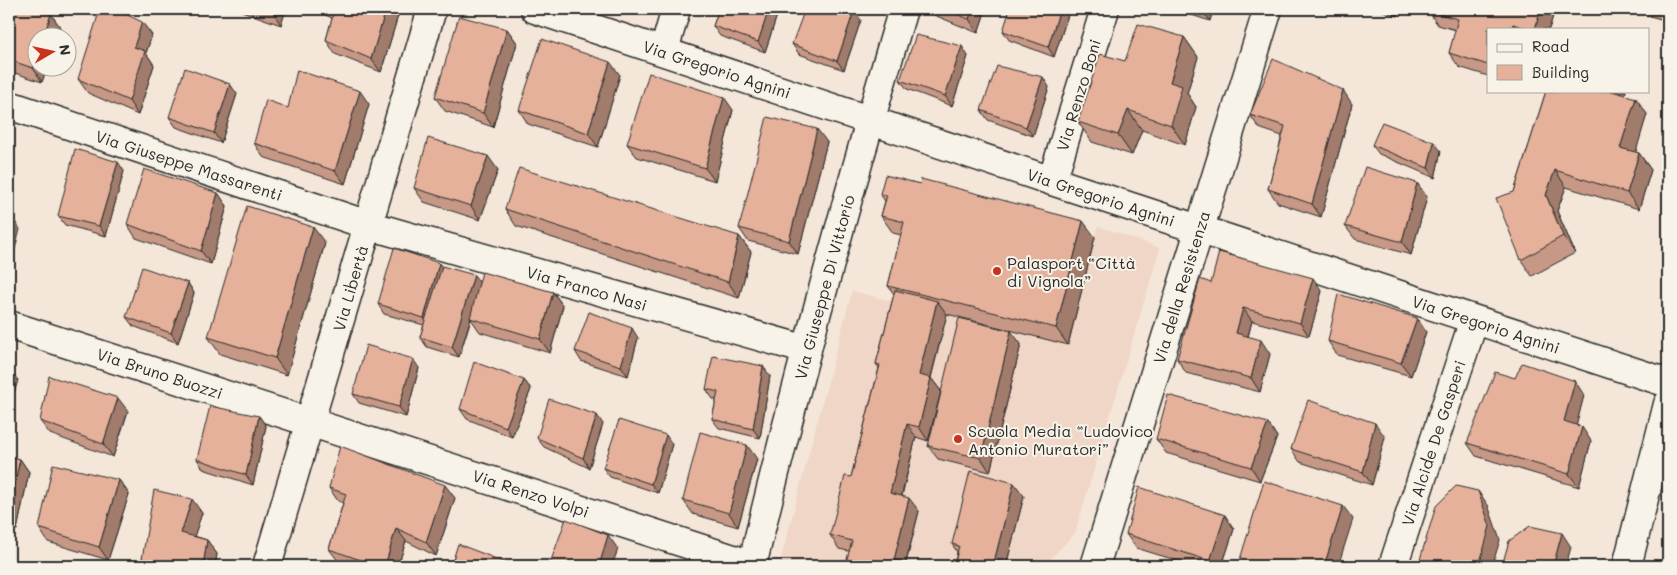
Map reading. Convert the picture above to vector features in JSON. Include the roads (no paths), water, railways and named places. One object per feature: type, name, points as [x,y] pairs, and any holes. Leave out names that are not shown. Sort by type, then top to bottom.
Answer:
[{"type":"street","name":"Via Libertà","points":[[267,566],[432,9]]},
{"type":"street","name":"Via Gregorio Agnini","points":[[535,9],[1668,383]]},
{"type":"street","points":[[664,51],[676,9]]},
{"type":"street","name":"Via Giuseppe Di Vittorio","points":[[752,566],[807,350],[870,120],[903,9]]},
{"type":"street","name":"Via Renzo Boni","points":[[1052,181],[1105,9]]},
{"type":"street","name":"Via della Resistenza","points":[[1095,566],[1268,9]]},
{"type":"street","name":"Via Giuseppe Massarenti","points":[[9,105],[368,225]]},
{"type":"street","name":"Via Franco Nasi","points":[[368,225],[807,350]]},
{"type":"street","name":"Via Alcide De Gasperi","points":[[1393,566],[1474,320]]},
{"type":"street","name":"Via Bruno Buozzi","points":[[9,325],[311,422]]},
{"type":"street","points":[[1627,566],[1668,404]]},
{"type":"street","name":"Via Renzo Volpi","points":[[311,422],[752,566]]},
{"type":"place","name":"Palasport “Città di Vignola”","points":[[997,271]]},
{"type":"place","name":"Scuola Media “Ludovico Antonio Muratori”","points":[[958,439]]}]
